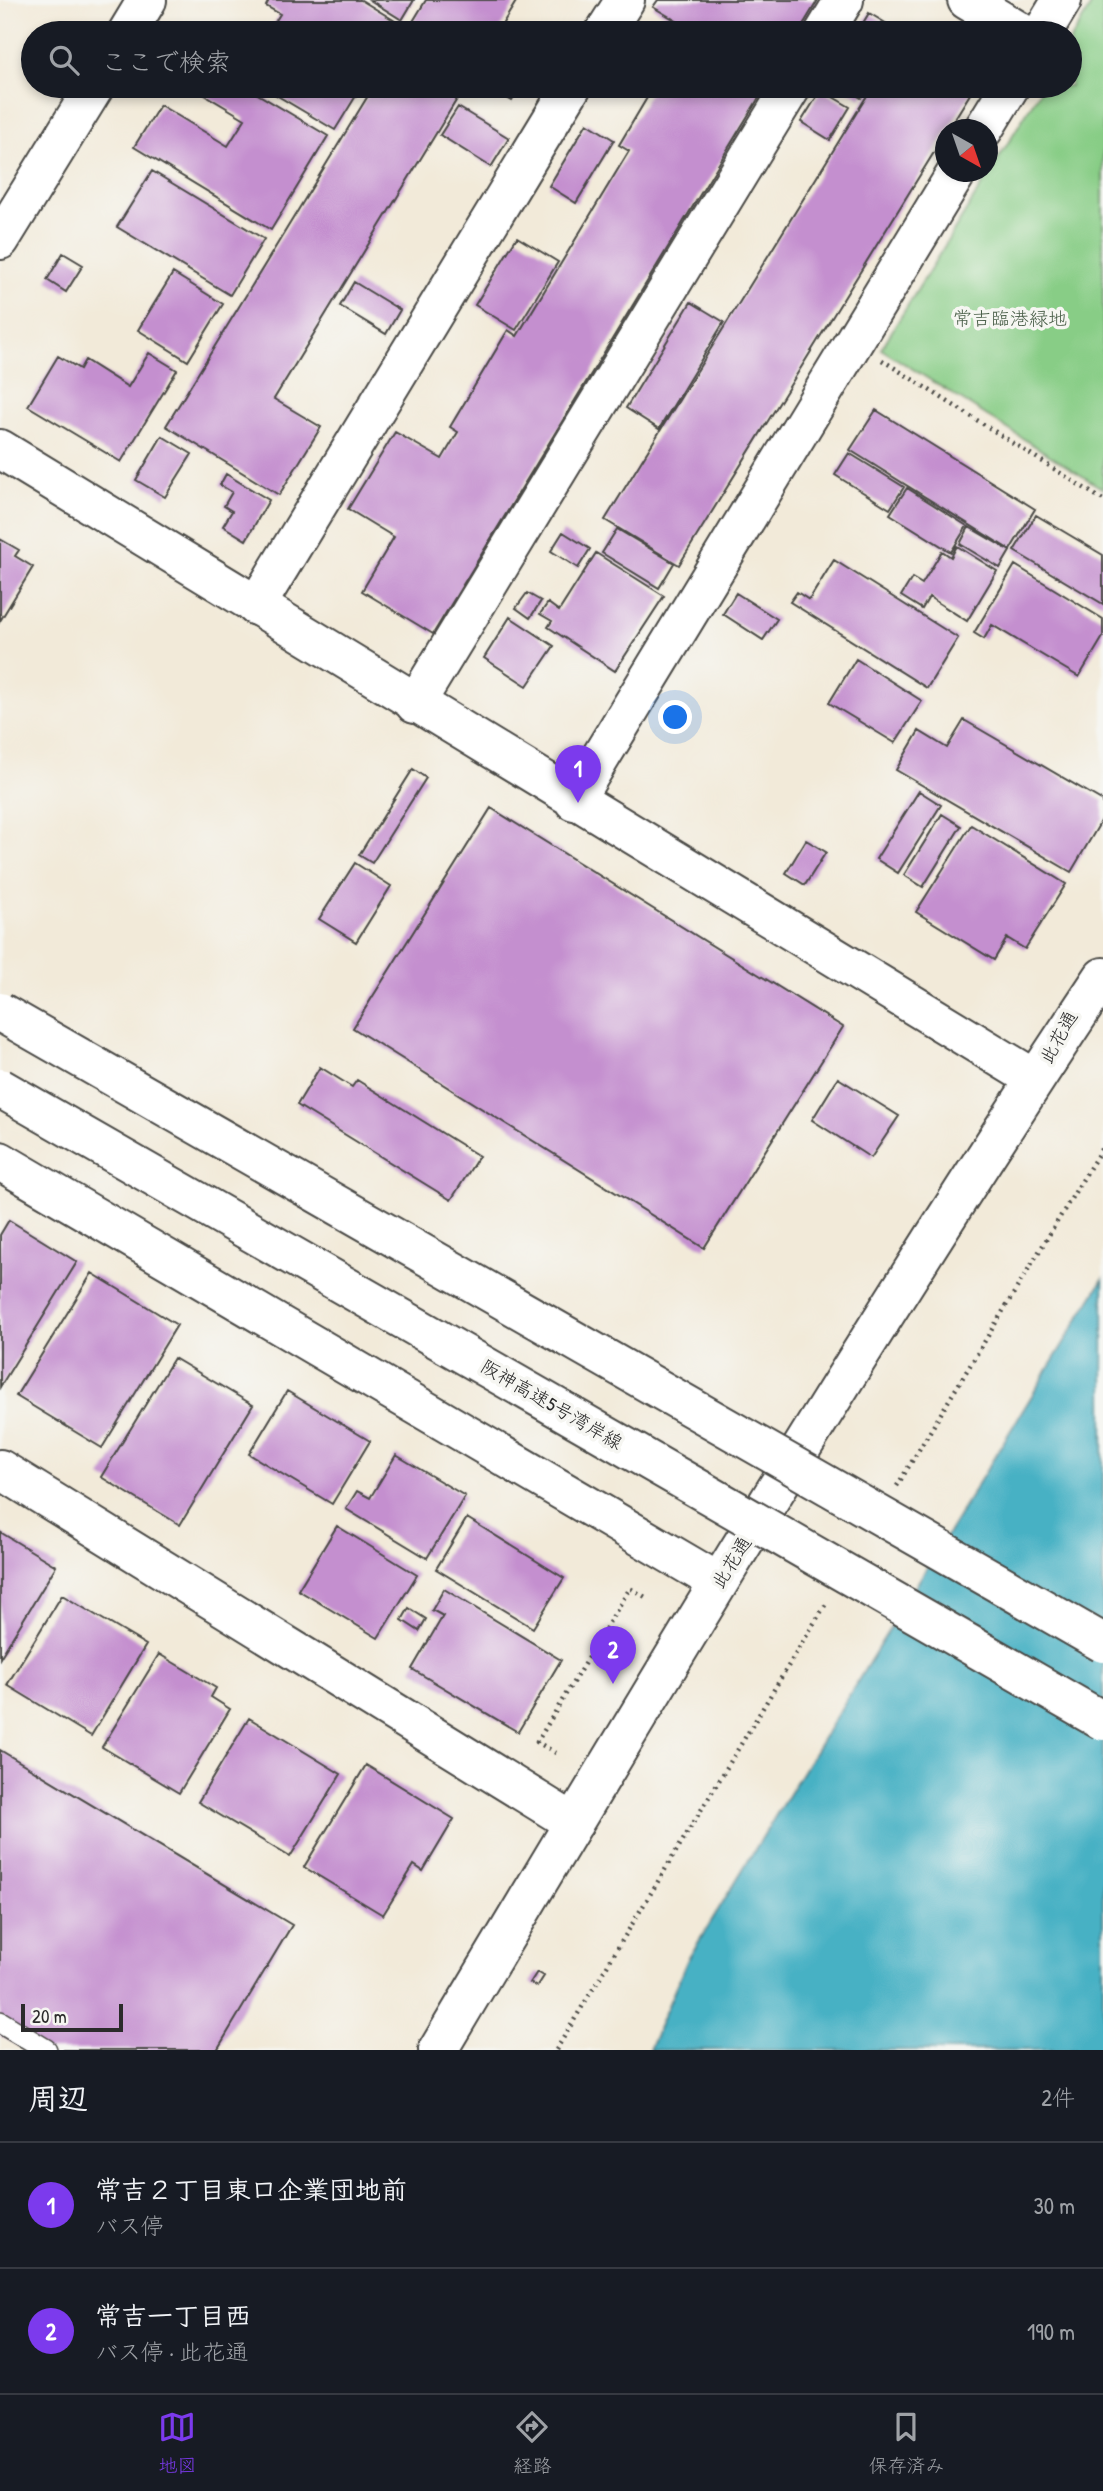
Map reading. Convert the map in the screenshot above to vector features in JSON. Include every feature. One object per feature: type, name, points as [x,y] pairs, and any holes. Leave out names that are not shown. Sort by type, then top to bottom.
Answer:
[{"type":"main road","points":[[134,21],[147,0]]},
{"type":"main road","points":[[612,21],[625,0]]},
{"type":"main road","points":[[831,21],[844,0]]},
{"type":"main road","points":[[967,0],[1003,21]]},
{"type":"main road","points":[[1049,21],[1062,0]]},
{"type":"main road","points":[[0,240],[88,98]]},
{"type":"main road","points":[[256,606],[565,98]]},
{"type":"main road","points":[[415,704],[785,98]]},
{"type":"main road","points":[[990,119],[1003,98]]},
{"type":"main road","points":[[574,801],[951,182]]},
{"type":"main road","points":[[0,449],[574,801],[1035,1079]]},
{"type":"main road","name":"此花通","points":[[1035,1079],[1103,958]]},
{"type":"main road","name":"此花通","points":[[438,2050],[718,1582],[1035,1079],[1103,977]]},
{"type":"main road","points":[[0,1012],[1103,1643]]},
{"type":"main road","name":"阪神高速5号湾岸線","points":[[0,1088],[1103,1721]]},
{"type":"main road","points":[[0,1161],[718,1582]]},
{"type":"main road","points":[[0,1469],[573,1823]]},
{"type":"lane","points":[[0,2022],[46,2050]]},
{"type":"path","points":[[853,342],[1103,500]]},
{"type":"path","points":[[556,1753],[537,1742],[601,1635],[630,1588],[649,1599]]},
{"type":"green space","name":"常吉臨港緑地","points":[[1094,0],[1103,0],[1103,489],[881,349],[984,182],[998,182],[998,159],[1036,98],[1082,98],[1082,21]]},
{"type":"water","points":[[1103,1279],[1103,2050],[649,2050],[687,1961]]},
{"type":"building","points":[[269,0],[361,0],[395,21],[276,21],[280,14],[266,6]]},
{"type":"building","points":[[370,0],[414,0],[402,20]]},
{"type":"building","points":[[426,0],[517,0],[504,21],[413,21]]},
{"type":"building","points":[[658,0],[818,0],[805,21],[677,21],[653,7]]},
{"type":"building","points":[[869,13],[882,21],[864,21]]},
{"type":"building","points":[[210,98],[264,98],[328,136],[271,230],[134,147],[160,105],[228,146],[245,119]]},
{"type":"building","points":[[281,98],[355,98],[335,130]]},
{"type":"building","points":[[367,98],[458,98],[274,399],[321,427],[279,495],[166,426]]},
{"type":"building","points":[[647,98],[759,98],[433,634],[362,591],[394,537],[348,509],[395,432],[442,459],[458,432],[450,427],[508,330],[517,336],[629,151],[619,145]]},
{"type":"building","points":[[816,98],[835,98],[850,107],[830,140],[801,122]]},
{"type":"building","points":[[866,98],[968,98],[955,119],[935,119],[935,151],[679,565],[605,520]]},
{"type":"building","points":[[458,107],[509,138],[491,167],[440,135]]},
{"type":"building","points":[[587,123],[614,140],[576,203],[549,186]]},
{"type":"building","points":[[152,171],[264,239],[230,295],[117,227]]},
{"type":"building","points":[[517,237],[558,262],[516,330],[475,305]]},
{"type":"building","points":[[63,253],[83,265],[66,292],[47,280]]},
{"type":"building","points":[[173,273],[223,304],[188,361],[138,330]]},
{"type":"building","points":[[354,282],[400,310],[386,334],[340,306]]},
{"type":"building","points":[[691,302],[724,322],[659,429],[626,408]]},
{"type":"building","points":[[149,353],[177,370],[121,462],[28,406],[58,356],[80,369],[85,360],[128,387]]},
{"type":"building","points":[[876,410],[1035,509],[1010,550],[850,450]]},
{"type":"building","points":[[162,436],[192,454],[165,497],[136,480]]},
{"type":"building","points":[[849,453],[904,487],[890,509],[835,475]]},
{"type":"building","points":[[226,474],[269,500],[246,540],[223,526],[232,511],[224,506],[232,492],[220,485]]},
{"type":"building","points":[[907,488],[967,526],[951,552],[890,514]]},
{"type":"building","points":[[1036,515],[1103,555],[1103,604],[1014,551]]},
{"type":"building","points":[[969,527],[1010,551],[1000,568],[960,544]]},
{"type":"building","points":[[617,529],[674,563],[659,588],[602,553]]},
{"type":"building","points":[[563,532],[590,549],[578,568],[551,551]]},
{"type":"building","points":[[0,539],[19,550],[15,556],[33,567],[0,621]]},
{"type":"building","points":[[957,546],[997,571],[967,621],[929,597],[922,609],[901,596],[912,578],[922,584],[942,551],[951,557]]},
{"type":"building","points":[[596,553],[664,596],[615,671],[548,627],[552,621],[540,614],[548,603],[559,611]]},
{"type":"building","points":[[834,560],[958,638],[927,688],[790,602],[797,592],[809,600]]},
{"type":"building","points":[[1015,565],[1103,619],[1103,637],[1079,677],[992,625],[984,639],[974,633]]},
{"type":"building","points":[[527,593],[541,601],[530,618],[516,608]]},
{"type":"building","points":[[736,593],[777,619],[763,640],[723,614]]},
{"type":"building","points":[[510,617],[554,646],[527,686],[484,658]]},
{"type":"building","points":[[856,659],[922,701],[895,743],[829,703]]},
{"type":"building","points":[[964,720],[1103,801],[1103,818],[1071,872],[896,770],[919,731],[947,748]]},
{"type":"building","points":[[413,769],[426,778],[372,863],[359,855]]},
{"type":"building","points":[[919,791],[941,805],[898,873],[876,859]]},
{"type":"building","points":[[491,808],[843,1027],[704,1248],[353,1028]]},
{"type":"building","points":[[942,814],[961,826],[923,887],[904,875]]},
{"type":"building","points":[[971,825],[1066,884],[1025,949],[1007,938],[994,960],[916,912]]},
{"type":"building","points":[[806,840],[826,852],[805,885],[786,873]]},
{"type":"building","points":[[355,863],[391,886],[356,942],[319,919]]},
{"type":"building","points":[[320,1067],[352,1087],[357,1080],[479,1156],[451,1200],[297,1105]]},
{"type":"building","points":[[838,1078],[899,1116],[871,1158],[812,1120]]},
{"type":"building","points":[[9,1220],[77,1262],[0,1387],[0,1235]]},
{"type":"building","points":[[92,1273],[177,1325],[102,1448],[16,1396]]},
{"type":"building","points":[[174,1358],[253,1405],[180,1525],[101,1477]]},
{"type":"building","points":[[287,1391],[370,1441],[332,1504],[249,1454]]},
{"type":"building","points":[[396,1455],[465,1496],[427,1558],[346,1509],[357,1491],[370,1498]]},
{"type":"building","points":[[467,1518],[564,1578],[533,1628],[436,1569]]},
{"type":"building","points":[[337,1526],[417,1575],[378,1638],[298,1590]]},
{"type":"building","points":[[0,1532],[56,1566],[0,1658]]},
{"type":"building","points":[[444,1589],[561,1660],[518,1732],[412,1669],[443,1616],[432,1610]]},
{"type":"building","points":[[62,1595],[146,1645],[91,1736],[7,1685]]},
{"type":"building","points":[[409,1608],[426,1619],[419,1631],[402,1620]]},
{"type":"building","points":[[159,1654],[216,1688],[211,1697],[230,1709],[179,1793],[102,1747]]},
{"type":"building","points":[[249,1718],[341,1774],[290,1857],[198,1802]]},
{"type":"building","points":[[0,1750],[292,1925],[217,2050],[25,2050],[0,2035]]},
{"type":"building","points":[[366,1765],[454,1819],[423,1871],[414,1865],[383,1915],[304,1867]]},
{"type":"building","points":[[537,1972],[544,1976],[537,1987],[530,1983]]},
{"type":"place","name":"常吉２丁目東口企業団地前","points":[[578,803]]},
{"type":"place","name":"常吉一丁目西","points":[[613,1684]]}]
